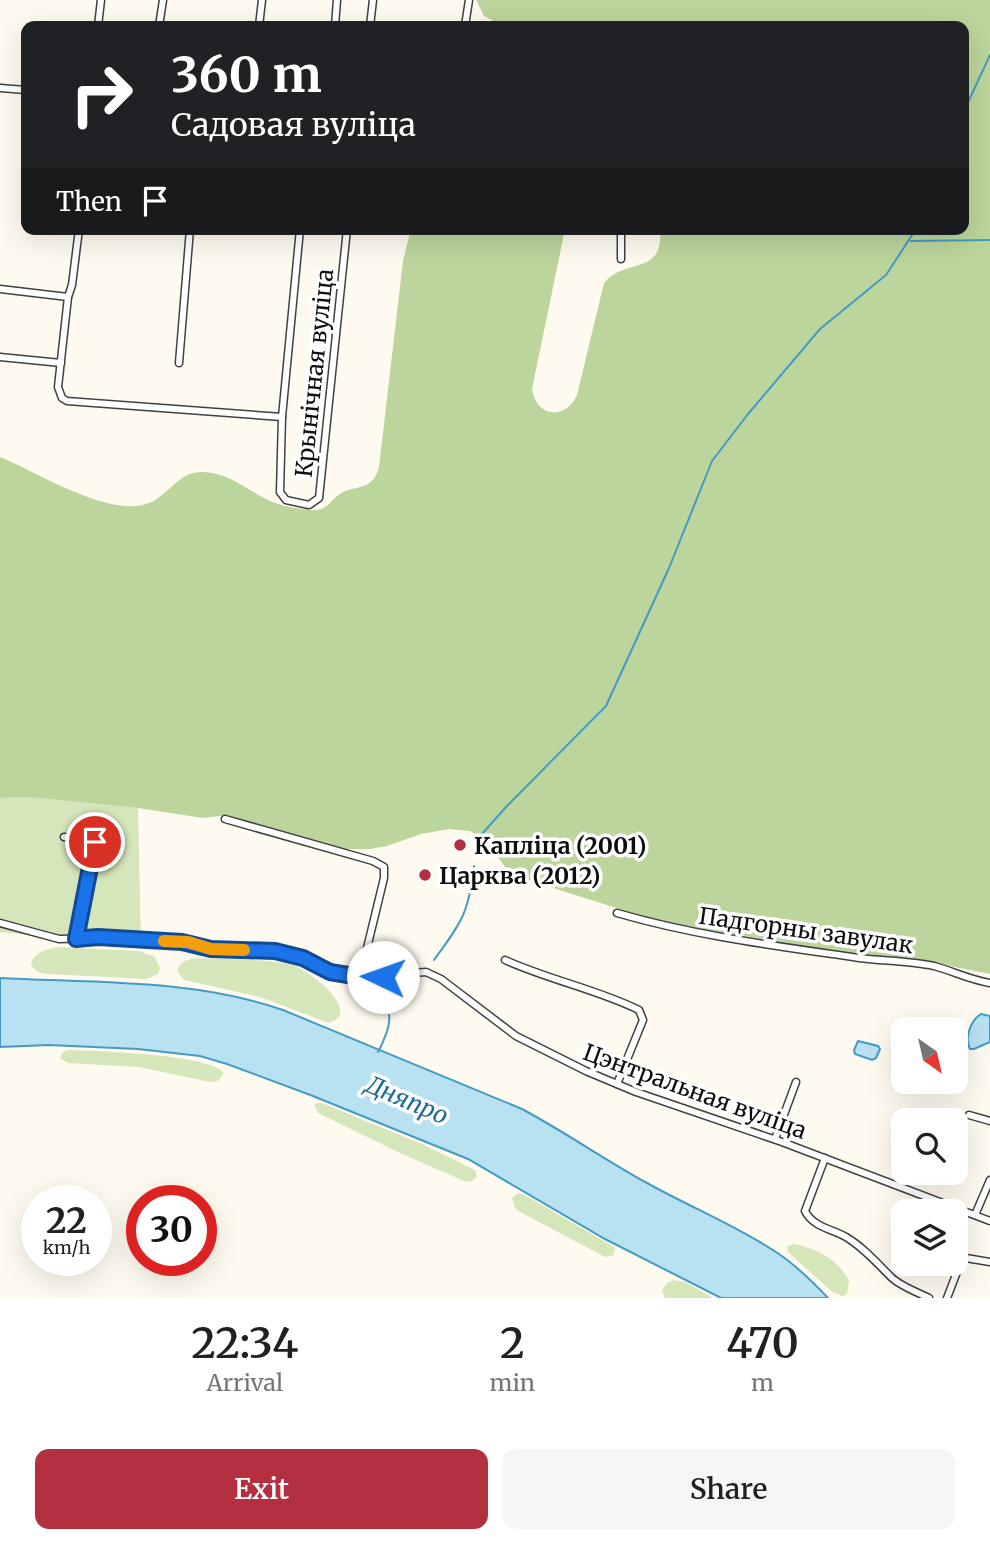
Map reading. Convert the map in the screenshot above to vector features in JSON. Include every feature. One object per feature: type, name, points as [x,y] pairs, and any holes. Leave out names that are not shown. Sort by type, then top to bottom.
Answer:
[{"type":"street","points":[[99,21],[101,0]]},
{"type":"street","points":[[160,21],[163,0]]},
{"type":"street","points":[[260,21],[262,0]]},
{"type":"street","points":[[335,21],[337,0]]},
{"type":"street","points":[[371,21],[373,0]]},
{"type":"street","points":[[466,21],[468,0]]},
{"type":"street","points":[[0,88],[21,90]]},
{"type":"street","points":[[0,357],[61,363],[78,235]]},
{"type":"street","points":[[178,363],[189,235]]},
{"type":"street","points":[[282,417],[299,235]]},
{"type":"street","name":"Крынічная вуліца","points":[[61,363],[58,387],[66,401],[282,417],[281,497],[296,504],[309,505],[319,498],[346,235]]},
{"type":"street","points":[[621,235],[621,259]]},
{"type":"street","points":[[0,289],[68,297]]},
{"type":"street","points":[[225,819],[363,858],[384,867],[384,878],[360,977]]},
{"type":"street","points":[[64,837],[95,842],[76,939]]},
{"type":"street","name":"Падгорны завулак","points":[[617,913],[659,925],[721,937],[870,960],[933,966],[972,980],[990,983]]},
{"type":"street","name":"Цэнтральная вуліца","points":[[0,923],[50,938],[98,937],[182,942],[211,949],[275,951],[303,958],[330,972],[360,977],[416,972],[433,975],[525,1041],[617,1084],[775,1139],[990,1221]]},
{"type":"street","points":[[505,960],[544,976],[593,989],[639,1010],[643,1020],[617,1084]]},
{"type":"street","points":[[775,1139],[796,1082]]},
{"type":"street","points":[[969,1115],[990,1121]]},
{"type":"street","points":[[825,1158],[805,1211],[808,1217],[847,1238],[879,1262],[892,1278],[929,1298]]},
{"type":"street","points":[[975,1215],[990,1180]]},
{"type":"street","points":[[947,1298],[962,1259],[990,1262]]},
{"type":"green space","points":[[476,0],[990,0],[990,974],[651,919],[525,879],[505,867],[487,842],[470,831],[449,829],[421,834],[387,846],[339,849],[227,815],[203,818],[138,808],[27,797],[0,798],[0,457],[74,492],[115,505],[149,503],[187,475],[203,472],[220,475],[274,503],[312,510],[325,507],[343,492],[370,483],[379,467],[403,261],[410,235],[564,235],[532,389],[539,405],[545,410],[559,412],[572,403],[577,395],[604,283],[622,270],[650,260],[660,244],[660,235],[969,235],[969,21],[493,21],[484,16]]},
{"type":"green space","points":[[27,797],[138,808],[141,947],[0,932],[0,798]]},
{"type":"green space","points":[[57,947],[139,951],[155,957],[160,968],[158,974],[146,979],[49,974],[34,969],[31,964],[35,957]]},
{"type":"green space","points":[[199,958],[270,961],[300,968],[330,991],[340,1010],[338,1018],[329,1023],[260,997],[184,980],[177,971],[180,964]]},
{"type":"green space","points":[[68,1050],[176,1058],[214,1067],[224,1073],[218,1081],[210,1082],[139,1067],[68,1063],[60,1058],[63,1052]]},
{"type":"green space","points":[[317,1103],[424,1145],[475,1170],[477,1177],[470,1182],[464,1181],[400,1153],[318,1113],[314,1105]]},
{"type":"green space","points":[[518,1193],[609,1244],[615,1248],[614,1255],[605,1257],[520,1212],[515,1208],[512,1198]]},
{"type":"green space","points":[[794,1244],[818,1252],[833,1261],[849,1281],[847,1294],[842,1296],[831,1291],[788,1252],[787,1246]]},
{"type":"green space","points":[[674,1280],[685,1282],[713,1298],[665,1298],[662,1290],[667,1283]]},
{"type":"water","name":"Дняпро","points":[[0,978],[179,988],[249,1000],[283,1010],[522,1109],[647,1183],[760,1242],[797,1268],[828,1298],[721,1298],[605,1239],[468,1159],[227,1064],[200,1056],[138,1049],[49,1045],[0,1047]]},
{"type":"water","points":[[981,1014],[990,1016],[990,1042],[970,1049],[968,1040],[974,1020]]},
{"type":"water","points":[[858,1041],[878,1046],[880,1049],[876,1058],[872,1060],[855,1054]]},
{"type":"waterway","points":[[969,100],[990,55]]},
{"type":"waterway","points":[[481,835],[606,706],[669,568],[712,461],[820,329],[886,275],[912,235]]},
{"type":"waterway","points":[[911,241],[990,240]]},
{"type":"waterway","points":[[434,960],[462,917],[474,866]]},
{"type":"waterway","points":[[378,1052],[388,1029],[389,1015]]},
{"type":"slow traffic","points":[[164,941],[194,943],[211,949],[244,950]]},
{"type":"place","name":"Капліца (2001)","points":[[460,845]]},
{"type":"place","name":"Царква (2012)","points":[[425,875]]},
{"type":"route","points":[[95,842],[76,939],[98,937],[182,942],[211,949],[275,951],[303,958],[330,972],[360,977],[383,977]]}]
